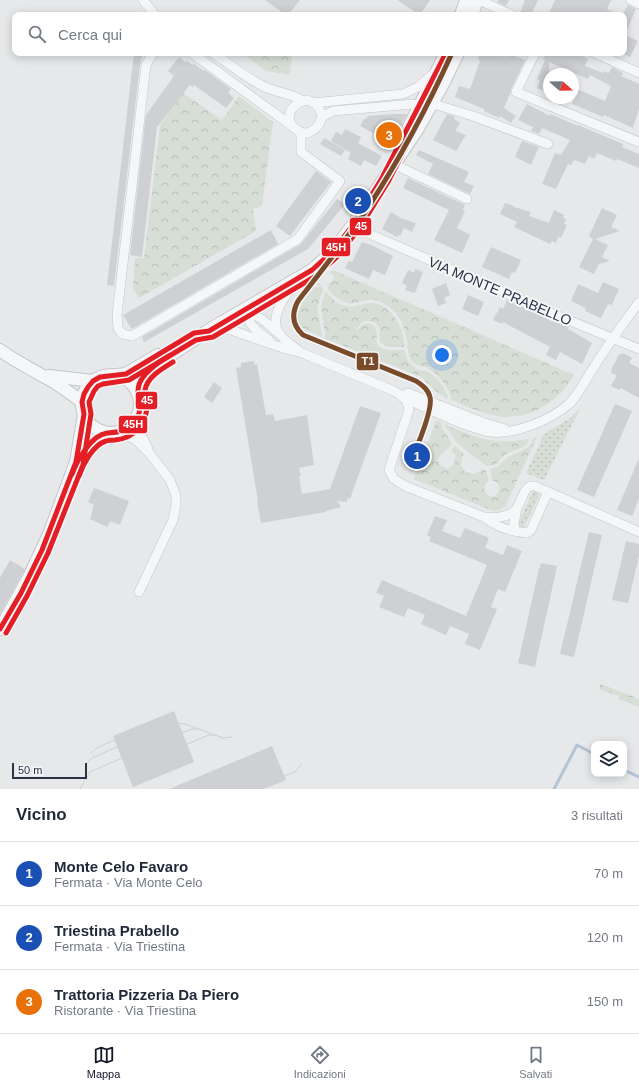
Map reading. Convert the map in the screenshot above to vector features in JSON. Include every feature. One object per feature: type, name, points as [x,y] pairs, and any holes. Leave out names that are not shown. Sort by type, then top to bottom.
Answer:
[{"type":"street","points":[[143,0],[153,12]]},
{"type":"street","points":[[462,12],[466,0]]},
{"type":"street","points":[[473,12],[478,0],[505,12]]},
{"type":"street","points":[[631,0],[639,4]]},
{"type":"street","points":[[152,56],[146,65],[145,72],[117,316],[118,328],[122,334],[132,336],[298,239],[340,181],[301,152],[301,132]]},
{"type":"street","points":[[196,56],[301,132],[307,133],[317,128],[320,123],[322,117],[318,106],[313,103]]},
{"type":"street","points":[[217,56],[263,86],[292,95],[304,101],[313,103],[415,93],[419,96],[421,104]]},
{"type":"street","points":[[281,336],[276,325],[280,305],[289,290],[336,248],[368,202],[392,163],[445,56]]},
{"type":"street","points":[[392,163],[407,145],[421,104],[456,56]]},
{"type":"street","points":[[534,56],[516,92],[639,142]]},
{"type":"street","points":[[601,56],[639,73]]},
{"type":"street","points":[[402,94],[418,87],[438,70]]},
{"type":"street","points":[[292,126],[289,117],[290,111],[297,103],[304,101]]},
{"type":"street","points":[[322,117],[333,111],[421,104],[473,116],[548,144]]},
{"type":"street","points":[[392,163],[466,199]]},
{"type":"street","name":"VIA MONTE PRABELLO","points":[[363,231],[600,334],[614,338],[639,349]]},
{"type":"street","points":[[138,392],[144,375],[157,364],[212,329],[312,270]]},
{"type":"street","points":[[405,399],[408,393],[482,422],[510,430],[533,425],[551,417],[570,403],[639,302]]},
{"type":"street","points":[[245,310],[262,319],[302,354]]},
{"type":"street","points":[[245,310],[246,317],[251,326],[282,348]]},
{"type":"street","points":[[0,630],[21,593],[42,550],[76,462],[84,394],[93,381],[100,377],[126,374],[194,333],[212,329],[232,330],[302,354],[394,391],[405,399],[409,405],[408,413],[389,470],[397,481],[405,486],[484,517],[501,518],[507,516],[517,508]]},
{"type":"street","points":[[0,350],[30,370],[68,390],[83,408],[92,426],[106,433]]},
{"type":"street","points":[[42,375],[93,381]]},
{"type":"street","points":[[117,375],[130,381],[138,392],[141,400],[137,426],[150,454]]},
{"type":"street","points":[[76,462],[91,443],[106,433],[121,432],[138,418]]},
{"type":"street","points":[[121,432],[136,440],[150,454],[170,480],[174,489],[176,505],[173,520],[139,592]]},
{"type":"street","points":[[515,530],[514,523],[517,508],[524,492],[530,486],[535,486],[639,532]]},
{"type":"street","points":[[484,517],[491,523],[510,531],[515,530],[527,533],[531,530],[548,492]]},
{"type":"green space","points":[[246,56],[292,56],[290,75],[266,71]]},
{"type":"green space","points":[[183,93],[222,120],[239,96],[273,122],[262,206],[253,209],[256,231],[139,298],[133,288],[135,258],[144,258],[160,125]]},
{"type":"green space","points":[[333,270],[574,375],[559,395],[550,403],[528,414],[505,417],[492,415],[451,400],[447,387],[437,375],[411,360],[405,330],[397,314],[388,306],[376,300],[351,303],[344,302],[337,298],[328,289],[329,284],[335,278],[330,272]]},
{"type":"green space","points":[[319,282],[323,289],[317,308],[322,335],[321,337],[306,330],[298,320],[300,308],[314,287],[318,287],[319,285],[317,284]]},
{"type":"green space","points":[[325,292],[339,304],[353,306],[368,303],[379,304],[391,313],[396,319],[403,333],[404,347],[390,347],[380,343],[379,326],[372,321],[364,321],[356,329],[358,330],[362,325],[366,324],[373,325],[376,329],[376,340],[379,346],[389,350],[405,350],[407,359],[411,364],[419,370],[427,371],[444,387],[448,399],[438,393],[421,377],[324,338],[325,334],[321,307]]},
{"type":"green space","points":[[580,409],[544,480],[526,473],[544,434],[569,419]]},
{"type":"green space","points":[[436,421],[441,422],[442,428],[452,443],[438,459],[440,465],[448,469],[454,464],[456,455],[451,450],[455,446],[464,454],[461,465],[465,472],[474,474],[483,469],[486,471],[489,481],[486,483],[484,489],[487,495],[491,496],[497,495],[500,489],[498,483],[492,480],[490,469],[497,467],[508,457],[527,448],[531,444],[533,438],[537,437],[506,505],[501,509],[493,511],[414,479]]},
{"type":"green space","points":[[444,424],[484,439],[506,441],[529,439],[525,446],[506,454],[496,464],[486,466],[456,442]]},
{"type":"green space","points":[[533,491],[540,494],[524,527],[520,527],[518,524]]},
{"type":"green space","points":[[601,684],[639,699],[639,707],[619,699],[619,696],[599,689]]},
{"type":"building","points":[[265,0],[300,0],[290,12],[282,12]]},
{"type":"building","points":[[397,0],[430,0],[422,12],[415,12]]},
{"type":"building","points":[[498,0],[509,0],[506,6],[497,2]]},
{"type":"building","points":[[525,0],[538,0],[532,12],[520,12]]},
{"type":"building","points":[[555,0],[611,0],[607,9],[614,12],[549,12]]},
{"type":"building","points":[[628,5],[636,9],[627,30],[627,12],[624,12]]},
{"type":"building","points":[[627,36],[638,41],[630,57],[627,56]]},
{"type":"building","points":[[134,56],[142,56],[114,286],[107,285]]},
{"type":"building","points":[[479,56],[515,56],[525,60],[511,89],[504,108],[516,116],[511,123],[500,116],[499,118],[484,111],[484,109],[455,97],[459,86],[470,89],[480,61],[478,60]]},
{"type":"building","points":[[544,56],[582,56],[588,59],[585,66],[603,73],[604,71],[609,73],[612,67],[623,73],[621,76],[639,84],[639,109],[633,128],[604,115],[603,117],[572,104],[579,104],[579,90],[605,101],[611,86],[590,75],[588,79],[579,75],[579,68],[563,68],[549,62],[549,68],[543,68],[543,90],[537,88],[540,80],[537,79],[545,60],[543,59]]},
{"type":"building","points":[[179,57],[185,62],[187,61],[204,71],[205,70],[231,89],[228,93],[234,98],[226,108],[194,85],[193,87],[190,85],[157,127],[142,257],[130,255],[146,115],[174,76],[168,71]]},
{"type":"building","points":[[527,104],[550,116],[550,114],[623,144],[622,147],[639,154],[639,168],[597,153],[594,159],[589,156],[585,164],[574,160],[571,165],[568,164],[556,189],[542,184],[555,153],[561,155],[570,140],[542,128],[539,134],[531,131],[533,127],[518,120]]},
{"type":"building","points":[[407,114],[392,143],[360,126],[364,119],[368,116]]},
{"type":"building","points":[[447,114],[455,117],[454,119],[460,123],[455,131],[466,135],[456,151],[433,140]]},
{"type":"building","points":[[345,129],[361,137],[358,143],[382,156],[376,166],[364,160],[361,166],[348,159],[351,153],[331,141],[336,132],[342,135]]},
{"type":"building","points":[[324,138],[345,150],[341,156],[320,144]]},
{"type":"building","points":[[522,141],[539,147],[531,165],[515,157]]},
{"type":"building","points":[[419,150],[469,172],[464,182],[474,186],[470,194],[428,174],[433,164],[416,155]]},
{"type":"building","points":[[316,171],[331,182],[290,236],[276,226]]},
{"type":"building","points":[[408,178],[465,205],[463,210],[465,211],[457,228],[470,235],[462,253],[434,240],[449,210],[403,188]]},
{"type":"building","points":[[337,199],[345,204],[308,249],[144,342],[142,337],[301,244]]},
{"type":"building","points":[[505,203],[531,212],[529,216],[549,223],[554,210],[564,215],[563,218],[566,219],[564,224],[567,225],[561,238],[558,237],[556,243],[552,241],[550,244],[514,227],[517,222],[500,214]]},
{"type":"building","points":[[602,208],[617,215],[611,227],[620,231],[595,239],[608,245],[602,257],[610,261],[599,264],[594,274],[579,267],[593,239],[589,236]]},
{"type":"building","points":[[391,212],[401,218],[416,223],[412,232],[404,228],[400,236],[398,235],[397,237],[382,229]]},
{"type":"building","points":[[271,230],[278,244],[132,329],[131,328],[123,315]]},
{"type":"building","points":[[362,242],[393,256],[385,275],[373,270],[369,279],[345,268],[349,261],[352,262]]},
{"type":"building","points":[[491,247],[521,260],[515,273],[512,272],[509,279],[482,267]]},
{"type":"building","points":[[415,269],[423,272],[415,293],[405,290],[407,286],[402,283],[408,270],[414,273]]},
{"type":"building","points":[[603,282],[619,289],[612,305],[608,304],[601,318],[585,311],[586,308],[571,301],[578,284],[598,293]]},
{"type":"building","points":[[446,283],[450,295],[444,298],[446,303],[438,306],[432,289]]},
{"type":"building","points":[[468,295],[484,302],[478,316],[462,309]]},
{"type":"building","points":[[507,300],[552,321],[553,320],[569,327],[568,329],[592,343],[582,364],[560,352],[556,360],[546,355],[550,347],[503,322],[502,324],[493,320],[500,307],[503,309]]},
{"type":"building","points":[[623,353],[632,358],[629,363],[639,368],[639,398],[621,388],[619,390],[611,386],[617,375],[611,373],[612,368],[619,355]]},
{"type":"building","points":[[254,361],[255,365],[257,364],[266,415],[273,414],[275,421],[307,415],[314,465],[299,468],[302,494],[330,489],[360,406],[381,413],[350,499],[348,498],[346,502],[337,501],[341,507],[326,512],[261,523],[236,368],[241,367],[241,363]]},
{"type":"building","points":[[214,382],[222,388],[212,403],[204,397]]},
{"type":"building","points":[[615,404],[632,411],[594,497],[577,490]]},
{"type":"building","points":[[639,458],[639,499],[632,516],[617,510]]},
{"type":"building","points":[[94,488],[129,501],[120,525],[110,521],[107,527],[90,519],[94,505],[88,502]]},
{"type":"building","points":[[435,516],[447,520],[442,531],[460,538],[465,528],[489,538],[485,548],[503,555],[507,545],[522,551],[505,592],[498,589],[491,607],[497,609],[480,650],[465,644],[469,634],[450,626],[446,635],[421,624],[425,615],[408,608],[404,617],[379,607],[384,596],[376,593],[382,580],[466,616],[487,565],[429,541],[431,537],[427,535]]},
{"type":"building","points":[[589,532],[602,535],[574,657],[560,654]]},
{"type":"building","points":[[626,541],[639,544],[639,556],[628,603],[612,600]]},
{"type":"building","points":[[10,560],[25,569],[0,614],[0,578]]},
{"type":"building","points":[[541,563],[557,566],[535,667],[518,663]]},
{"type":"building","points":[[174,711],[194,762],[133,787],[113,736]]},
{"type":"building","points":[[272,746],[286,780],[264,789],[169,789]]},
{"type":"waterway","points":[[554,789],[577,745],[591,752]]},
{"type":"waterway","points":[[627,771],[639,777]]},
{"type":"tram line","points":[[179,723],[223,738],[232,737]]},
{"type":"tram line","points":[[182,733],[192,729],[198,729]]},
{"type":"tram line","points":[[187,744],[209,735],[215,735]]},
{"type":"tram line","points":[[91,753],[97,748],[114,740]]},
{"type":"tram line","points":[[87,763],[92,758],[117,747]]},
{"type":"tram line","points":[[80,789],[90,772],[122,758]]},
{"type":"tram line","points":[[284,776],[295,772],[302,764]]},
{"type":"transit line","name":"45H","points":[[0,629],[21,593],[42,550],[76,462],[84,414],[82,402],[88,387],[93,381],[100,377],[126,374],[194,333],[209,331],[312,270],[332,252],[353,225],[382,178],[444,56]]},
{"type":"transit line","name":"T1","points":[[414,454],[425,426],[429,409],[430,397],[426,389],[416,381],[303,335],[295,323],[294,310],[298,301],[369,206],[392,169],[424,112],[451,56]]},
{"type":"transit line","name":"45","points":[[6,633],[27,596],[48,553],[83,465],[91,414],[89,402],[94,391],[98,386],[103,384],[129,380],[196,340],[213,337],[316,276],[337,257],[359,229],[388,182],[452,56]]},
{"type":"transit line","name":"45H","points":[[72,474],[85,449],[95,438],[107,433],[124,430],[133,424],[139,412],[138,392],[144,375],[159,362],[169,356]]},
{"type":"transit line","name":"45","points":[[79,476],[83,466],[97,446],[109,440],[118,440],[127,437],[133,434],[142,424],[147,406],[145,390],[146,385],[156,373],[173,362]]},
{"type":"place","name":"Trattoria Pizzeria Da Piero","points":[[389,135]]},
{"type":"place","name":"Triestina Prabello","points":[[358,201]]},
{"type":"place","name":"Monte Celo Favaro","points":[[417,456]]}]
